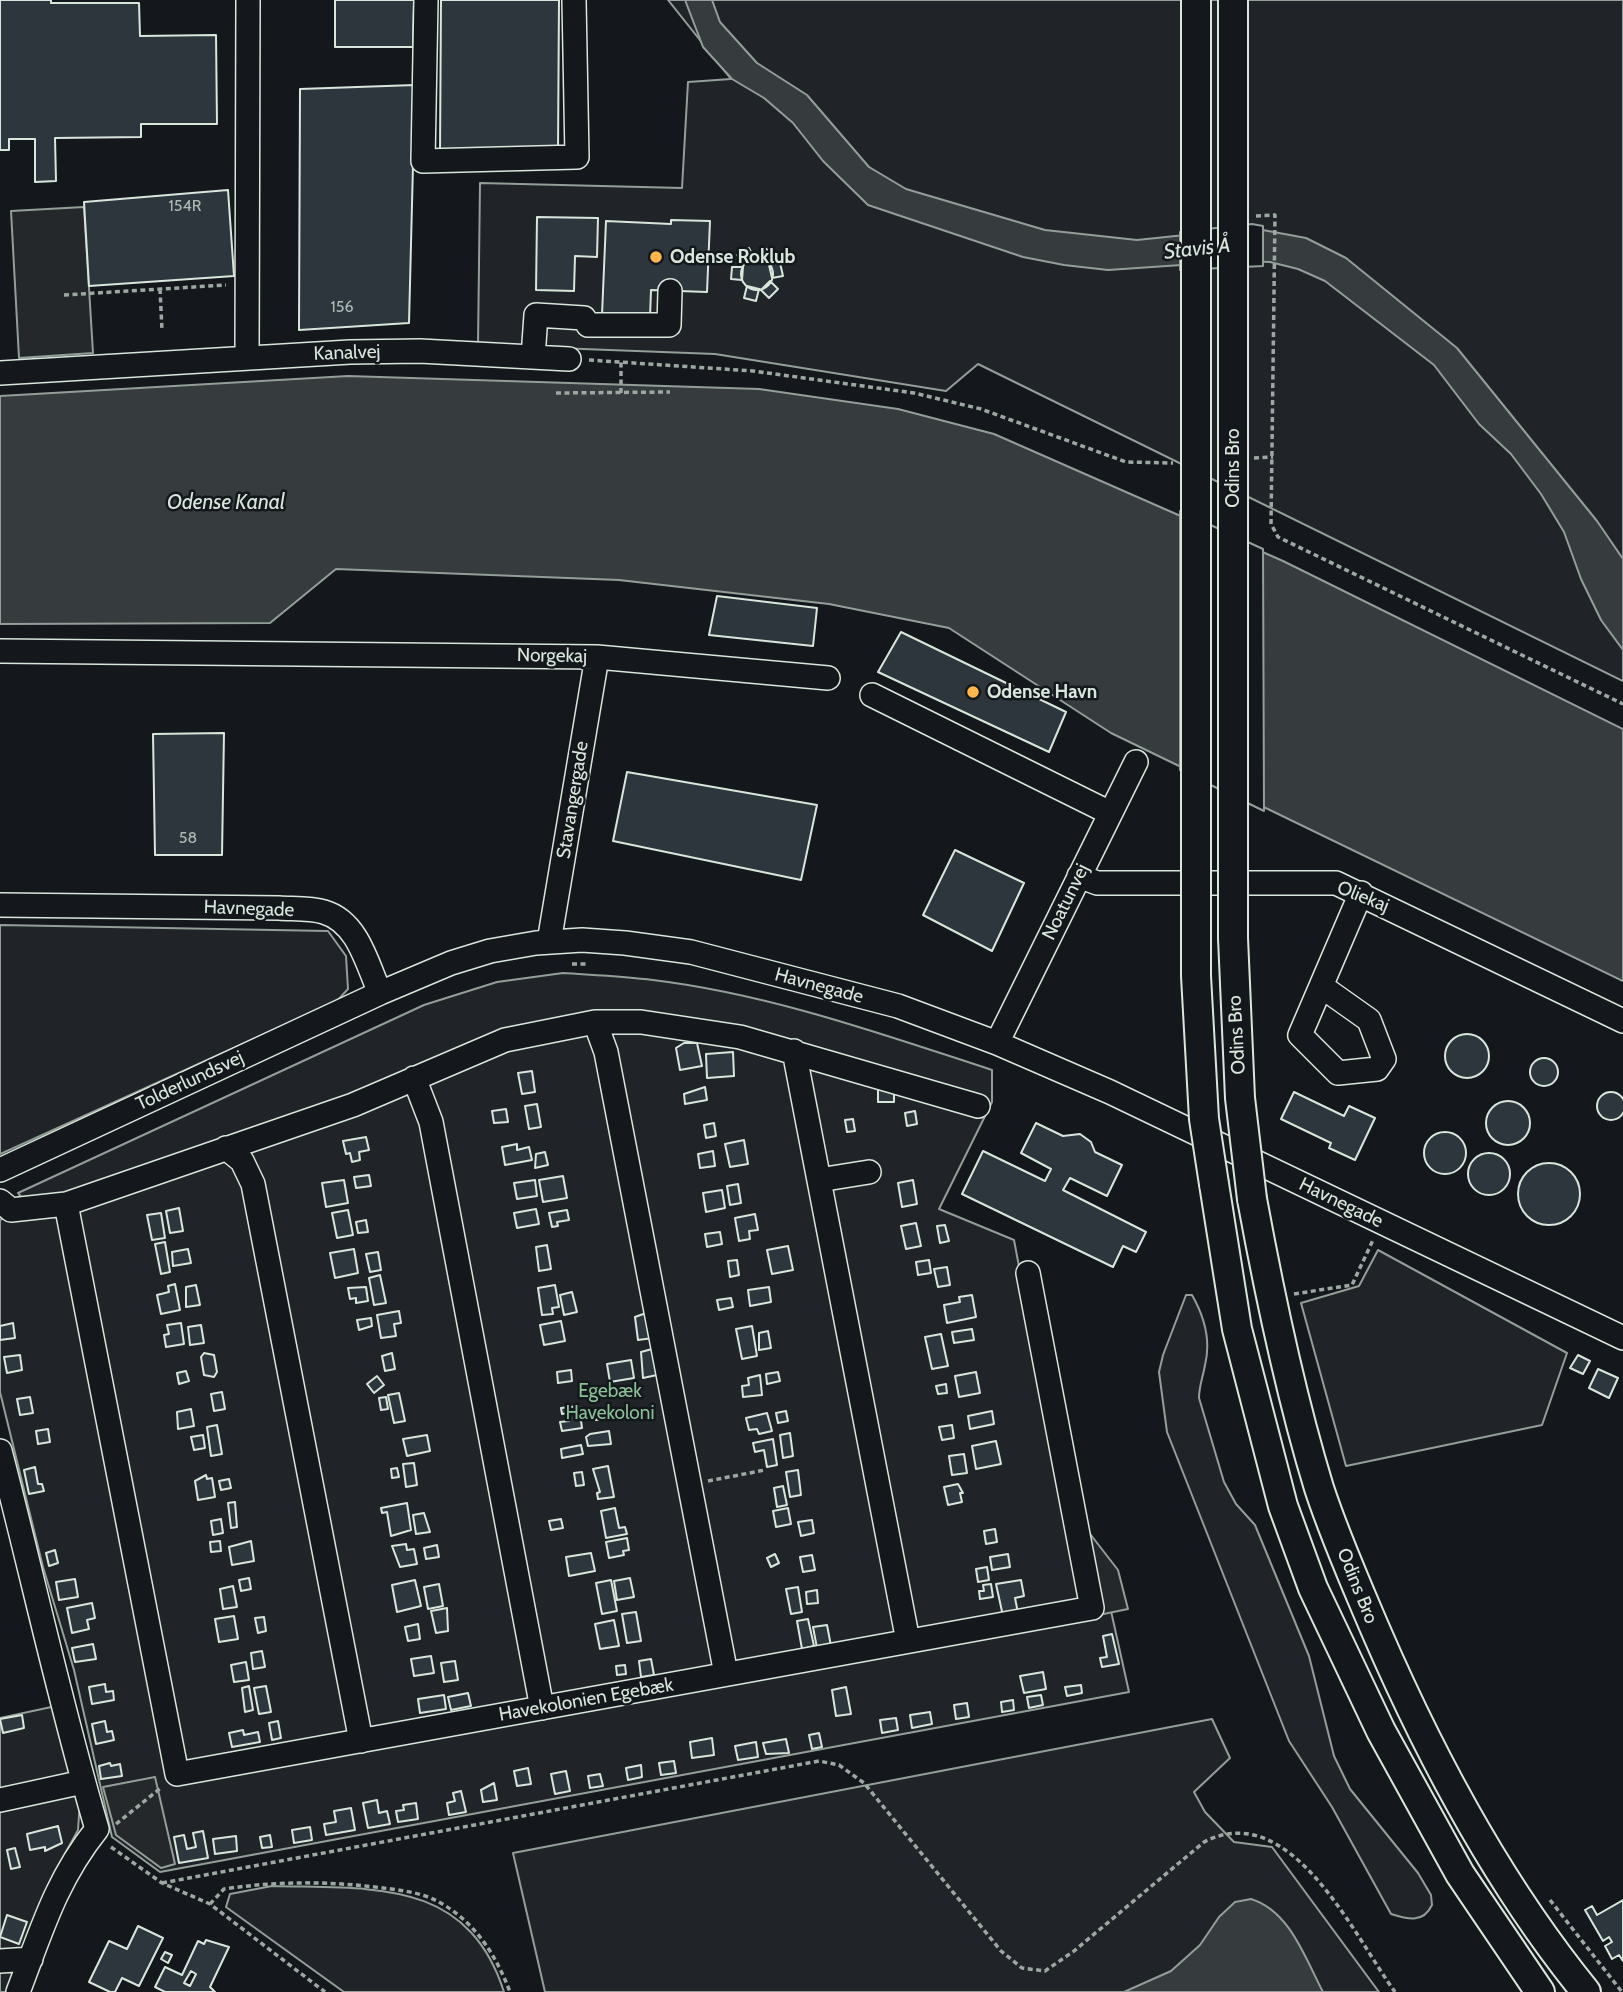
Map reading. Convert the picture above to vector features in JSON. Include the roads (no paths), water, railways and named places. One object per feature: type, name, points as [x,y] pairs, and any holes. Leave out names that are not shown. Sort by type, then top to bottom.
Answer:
[{"type":"main road","name":"Odins Bro","points":[[1196,0],[1196,976],[1204,1119],[1237,1329],[1283,1506],[1313,1588],[1381,1731],[1460,1874],[1540,1992]]},
{"type":"main road","name":"Odins Bro","points":[[1233,0],[1233,938],[1240,1098],[1252,1199],[1276,1327],[1298,1414],[1320,1491],[1350,1570],[1414,1719],[1494,1862],[1586,1992]]},
{"type":"main road","points":[[1521,1964],[1547,1992]]},
{"type":"street","points":[[247,358],[248,0]]},
{"type":"street","points":[[426,0],[423,161],[578,157],[574,0]]},
{"type":"street","points":[[533,357],[536,315],[584,318],[588,324],[669,325],[670,291]]},
{"type":"street","name":"Kanalvej","points":[[0,373],[420,351],[569,359]]},
{"type":"street","name":"Norgekaj","points":[[0,651],[597,657],[828,678]]},
{"type":"street","name":"Stavangergade","points":[[549,942],[597,657]]},
{"type":"street","points":[[872,695],[1110,813]]},
{"type":"street","name":"Noatunvej","points":[[997,1043],[1136,762]]},
{"type":"street","name":"Oliekaj","points":[[1079,876],[1097,883],[1336,883],[1623,1021]]},
{"type":"street","points":[[1321,986],[1361,893]]},
{"type":"street","name":"Havnegade","points":[[0,905],[279,908],[324,912],[345,922],[356,939],[380,993],[451,963],[490,951],[549,942],[593,941],[691,952],[898,1006],[997,1043],[1110,1092],[1623,1338]]},
{"type":"street","name":"Tolderlundsvej","points":[[0,1170],[380,993]]},
{"type":"street","points":[[595,1022],[606,1052],[726,1674]]},
{"type":"street","points":[[0,1201],[11,1210],[65,1203],[341,1109],[505,1040],[595,1022],[641,1022],[692,1027],[794,1051],[978,1106]]},
{"type":"street","points":[[794,1051],[908,1641]]},
{"type":"street","points":[[414,1078],[431,1122],[542,1708]]},
{"type":"street","points":[[226,1148],[242,1161],[253,1184],[361,1741]]},
{"type":"street","points":[[819,1180],[869,1172]]},
{"type":"street","name":"Havekolonien Egebæk","points":[[65,1203],[177,1774],[1092,1608],[1028,1273]]},
{"type":"street","points":[[0,1451],[34,1579],[60,1702],[97,1829],[73,1860],[56,1892],[18,1992]]},
{"type":"street","points":[[0,1800],[83,1782]]},
{"type":"street","points":[[0,1961],[31,1959]]},
{"type":"water","name":"Stavis Å","points":[[685,0],[712,0],[720,22],[757,63],[807,95],[869,167],[906,189],[1045,230],[1137,240],[1252,228],[1306,238],[1346,258],[1457,348],[1597,521],[1623,559],[1623,650],[1601,620],[1581,579],[1564,532],[1541,494],[1511,454],[1479,424],[1434,365],[1325,281],[1298,269],[1270,262],[1240,261],[1108,270],[1064,265],[1023,257],[868,205],[823,161],[793,123],[764,98],[732,79],[703,47]]},
{"type":"water","name":"Odense Kanal","points":[[348,376],[759,389],[898,409],[994,434],[1283,561],[1623,729],[1623,981],[1111,733],[949,628],[829,604],[619,580],[336,569],[270,623],[0,624],[0,396]]},
{"type":"water","points":[[1251,1899],[1265,1905],[1286,1925],[1303,1951],[1323,1992],[1124,1992],[1171,1971],[1200,1945],[1219,1917],[1235,1902]]},
{"type":"place","name":"Odense Roklub","points":[[656,257]]},
{"type":"place","name":"Odense Havn","points":[[973,692]]},
{"type":"park label","name":"Egebæk Havekoloni","points":[[610,1402]]}]
